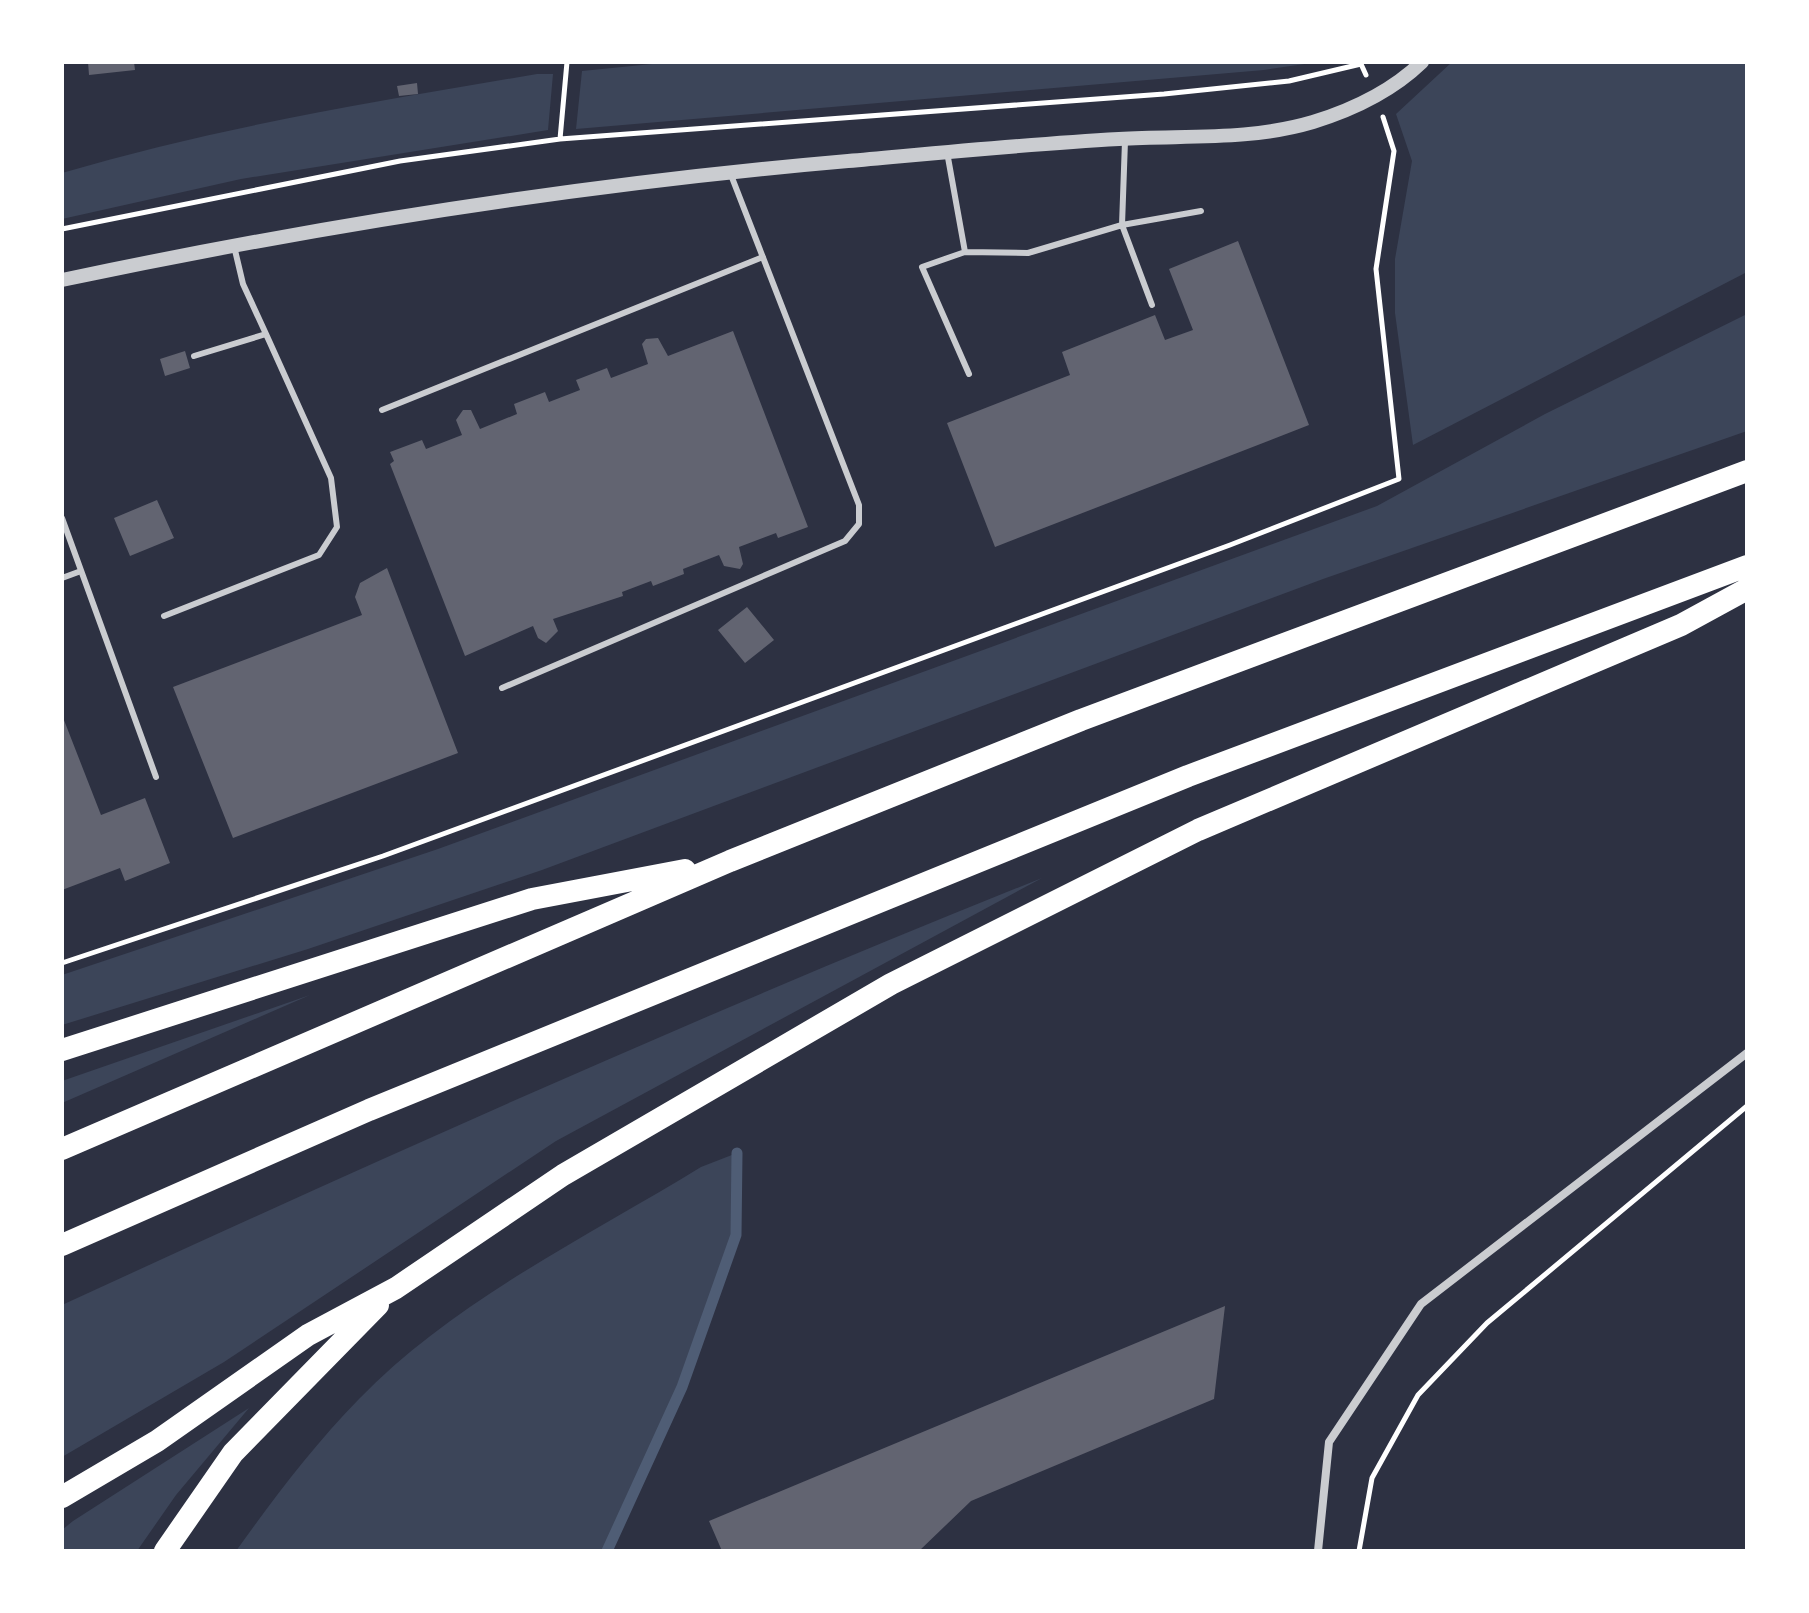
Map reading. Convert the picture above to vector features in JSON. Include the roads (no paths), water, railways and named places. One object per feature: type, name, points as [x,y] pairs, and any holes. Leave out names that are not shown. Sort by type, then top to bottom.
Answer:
[{"type":"highway","points":[[62,1149],[730,861],[1081,720],[1747,471]]},
{"type":"highway","points":[[62,1245],[369,1110],[1188,776],[1747,566]]},
{"type":"highway","points":[[62,1497],[157,1441],[308,1335],[396,1288],[563,1175],[891,984],[1198,830],[1681,625],[1747,589]]},
{"type":"highway","points":[[62,1050],[532,899],[730,861]]},
{"type":"highway","points":[[165,1551],[233,1453],[396,1288]]},
{"type":"street","points":[[62,280],[234,244],[482,202],[729,171],[1125,138],[1220,139],[1312,122],[1376,97],[1422,62]]},
{"type":"street","points":[[1318,1551],[1329,1442],[1421,1304],[1747,1053]]},
{"type":"lane","points":[[1125,138],[1122,225],[1152,305]]},
{"type":"lane","points":[[947,152],[965,252]]},
{"type":"lane","points":[[502,688],[845,541],[859,524],[859,505],[729,171]]},
{"type":"lane","points":[[969,374],[922,267],[965,252],[1028,253],[1122,225],[1201,211]]},
{"type":"lane","points":[[164,616],[319,555],[337,527],[331,478],[243,284],[234,244]]},
{"type":"lane","points":[[382,410],[763,257]]},
{"type":"lane","points":[[194,356],[266,334]]},
{"type":"lane","points":[[62,518],[156,777]]},
{"type":"lane","points":[[62,578],[81,571]]},
{"type":"waterway","points":[[607,1551],[682,1387],[736,1235],[737,1153]]}]
